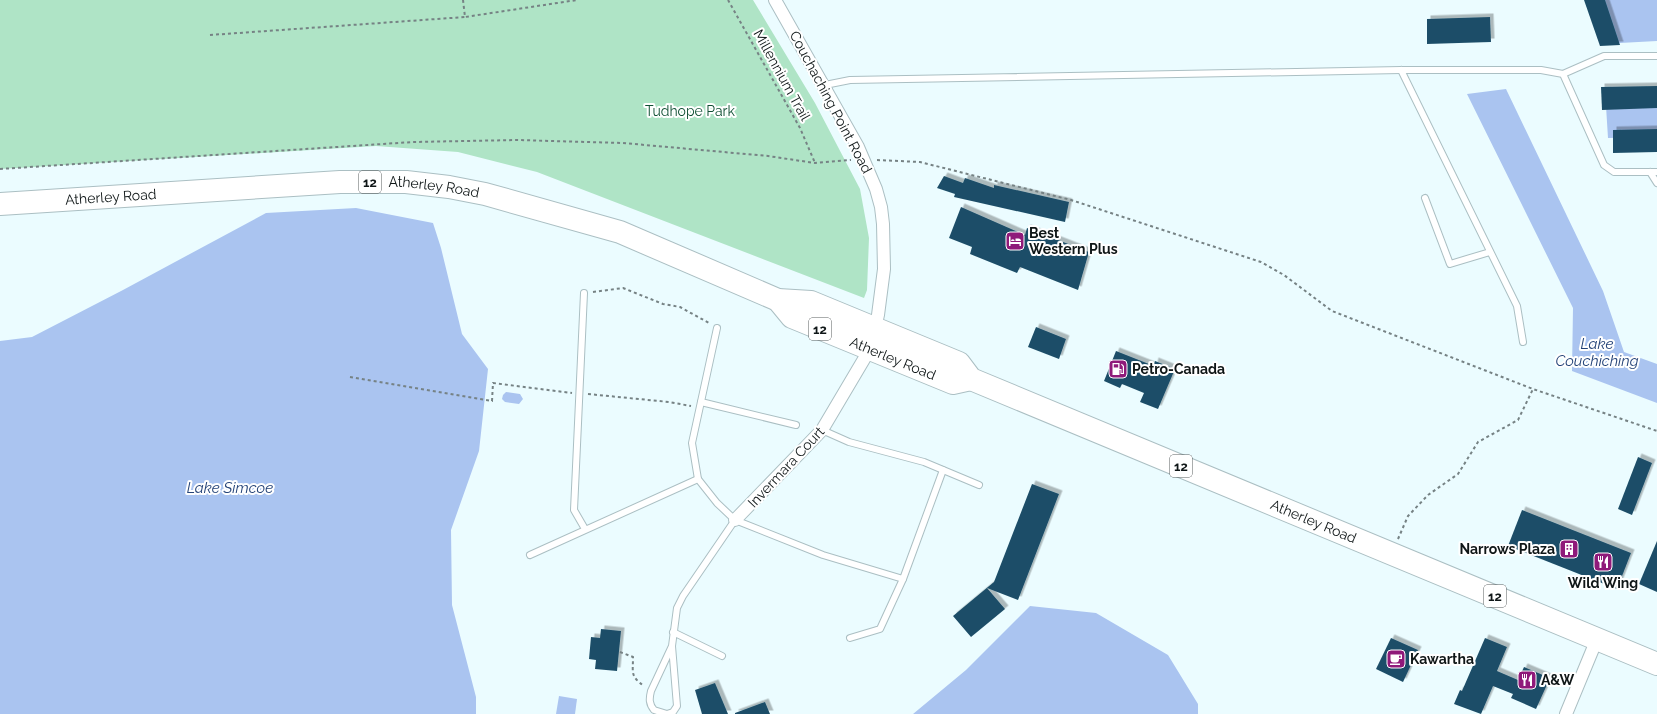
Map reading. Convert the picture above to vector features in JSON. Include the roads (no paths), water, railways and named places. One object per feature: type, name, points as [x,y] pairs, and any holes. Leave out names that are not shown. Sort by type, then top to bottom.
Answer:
[{"type":"highway","name":"Atherley Road","points":[[0,204],[340,182],[406,182],[442,186],[484,194],[620,232],[778,300],[792,317],[872,339],[953,383],[971,379],[1657,664]]},
{"type":"street","name":"Couchaching Point Road","points":[[775,0],[825,86],[863,159],[876,189],[881,207],[884,240],[884,269],[872,339]]},
{"type":"street","name":"Invermara Court","points":[[735,520],[822,430],[872,339]]},
{"type":"street","points":[[1566,714],[1597,639]]},
{"type":"lane","points":[[825,86],[850,80],[1401,70],[1542,70],[1563,74],[1604,56],[1657,56]]},
{"type":"lane","points":[[1401,70],[1517,306],[1522,342]]},
{"type":"lane","points":[[1563,74],[1604,165],[1614,172],[1657,172]]},
{"type":"lane","points":[[1650,172],[1657,183]]},
{"type":"lane","points":[[1425,198],[1450,264],[1490,252]]},
{"type":"lane","points":[[584,293],[574,510],[585,529]]},
{"type":"lane","points":[[717,328],[692,443],[698,480],[735,520],[823,555],[903,579]]},
{"type":"lane","points":[[701,402],[796,425]]},
{"type":"lane","points":[[822,430],[849,442],[924,462],[979,485]]},
{"type":"lane","points":[[850,638],[880,629],[903,579],[943,470]]},
{"type":"lane","points":[[530,555],[585,529],[698,480]]},
{"type":"lane","points":[[672,646],[651,691],[650,704],[654,710],[667,714],[676,709],[677,700],[672,646],[677,608],[683,596],[735,520]]},
{"type":"lane","points":[[673,632],[722,656]]},
{"type":"water","points":[[1587,0],[1657,0],[1657,41],[1601,44]]},
{"type":"water","name":"Lake Couchiching","points":[[1506,89],[1603,291],[1624,352],[1657,364],[1657,403],[1572,371],[1573,308],[1467,94]]},
{"type":"water","points":[[1657,105],[1657,137],[1608,138],[1606,106]]},
{"type":"water","name":"Lake Simcoe","points":[[356,208],[433,223],[441,248],[462,334],[488,369],[479,451],[451,530],[452,605],[476,697],[476,714],[0,714],[0,341],[32,337],[266,213]]},
{"type":"water","points":[[506,392],[520,394],[523,399],[519,404],[505,402],[502,399]]},
{"type":"water","points":[[1030,606],[1096,613],[1168,655],[1198,704],[1198,714],[913,714],[966,670]]},
{"type":"water","points":[[559,696],[577,699],[575,714],[556,714]]},
{"type":"place","name":"Best Western Plus","points":[[1015,241]]},
{"type":"place","name":"Petro-Canada","points":[[1118,369]]},
{"type":"place","name":"Narrows Plaza","points":[[1569,549]]},
{"type":"place","name":"Wild Wing","points":[[1603,562]]},
{"type":"place","name":"Kawartha","points":[[1396,659]]},
{"type":"place","name":"A&W","points":[[1527,680]]},
{"type":"park label","name":"Tudhope Park","points":[[690,111]]}]
